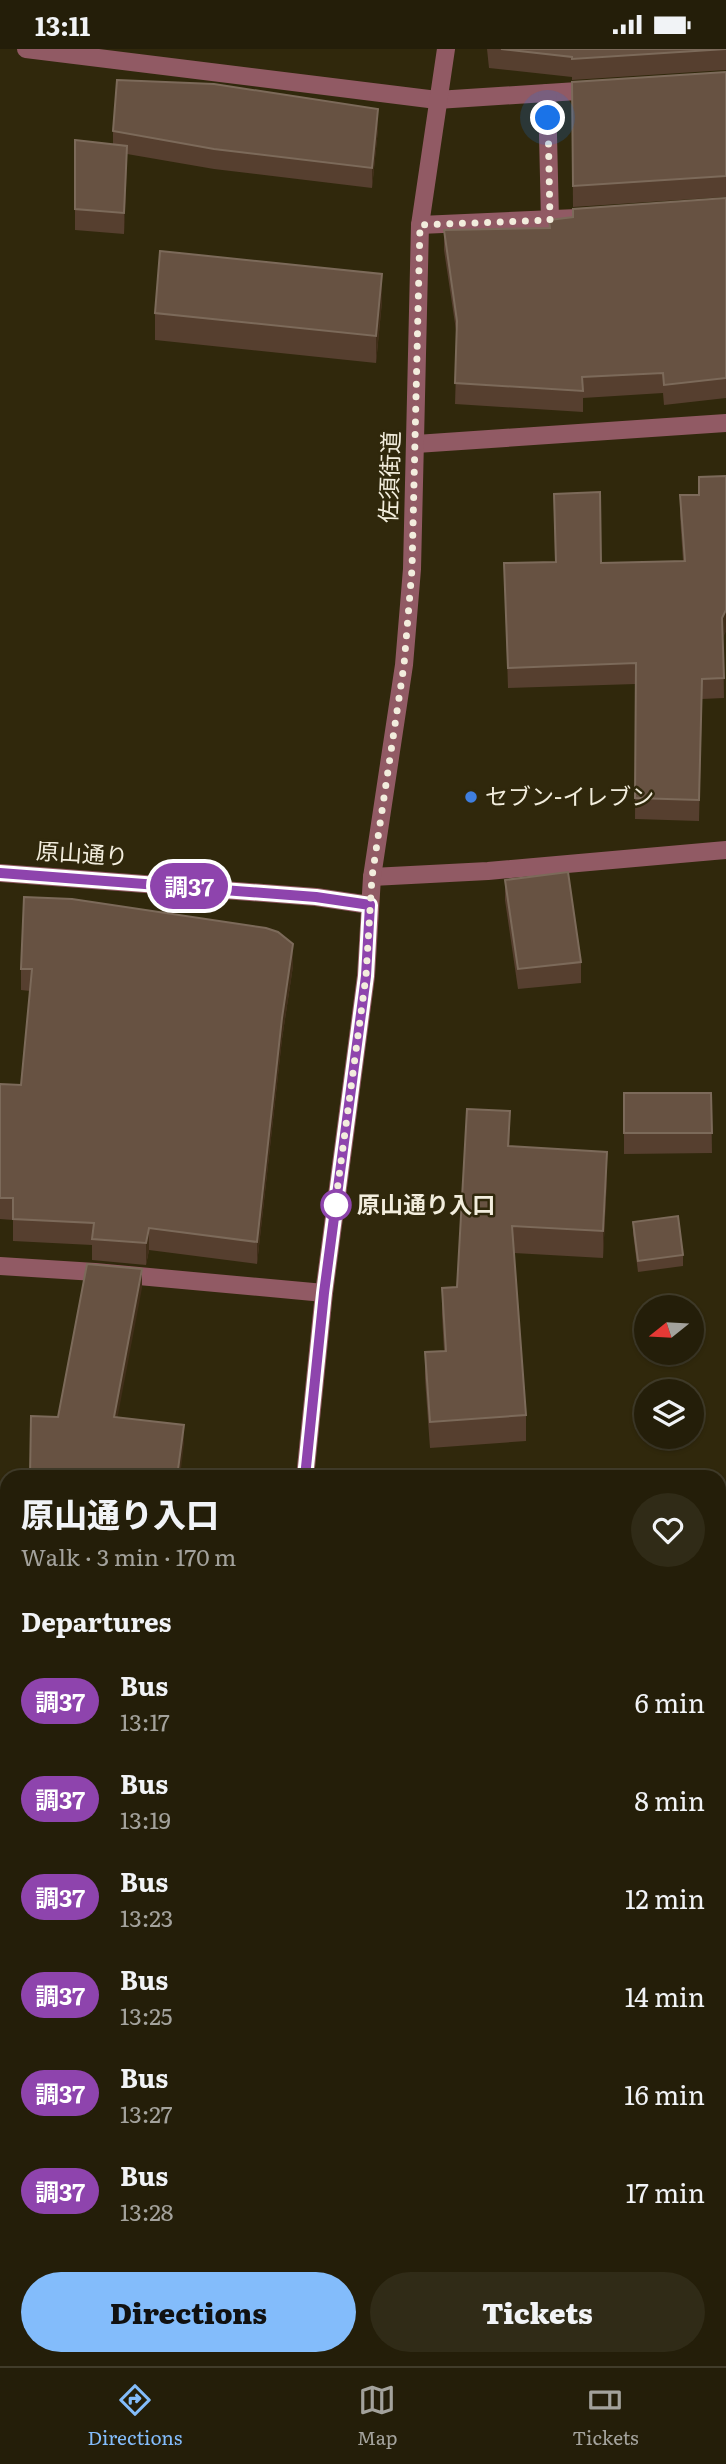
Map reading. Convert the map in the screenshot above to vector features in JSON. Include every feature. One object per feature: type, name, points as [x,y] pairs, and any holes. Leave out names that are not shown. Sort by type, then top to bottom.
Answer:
[{"type":"street","points":[[26,49],[437,100],[616,88]]},
{"type":"street","name":"佐須街道","points":[[306,1470],[324,1293],[366,976],[372,877],[404,665],[412,569],[420,225],[446,49]]},
{"type":"street","points":[[547,93],[550,220]]},
{"type":"street","points":[[420,225],[591,217]]},
{"type":"street","points":[[416,444],[726,423]]},
{"type":"street","points":[[372,877],[488,871],[726,850]]},
{"type":"street","name":"原山通り","points":[[0,873],[316,897],[370,905]]},
{"type":"street","points":[[0,1266],[324,1293]]},
{"type":"building","points":[[501,49],[726,49],[572,59]]},
{"type":"building","points":[[726,72],[726,176],[573,186],[572,82]]},
{"type":"building","points":[[117,80],[214,84],[378,109],[372,168],[214,149],[113,131]]},
{"type":"building","points":[[75,140],[127,146],[124,213],[75,209]]},
{"type":"building","points":[[726,198],[726,378],[664,385],[663,373],[582,377],[583,391],[455,383],[457,321],[444,230],[550,228],[549,220],[573,217],[573,209]]},
{"type":"building","points":[[160,251],[382,274],[376,336],[155,313]]},
{"type":"building","points":[[726,476],[726,610],[722,618],[724,678],[702,679],[699,800],[635,798],[636,663],[508,668],[504,563],[556,562],[554,494],[600,492],[601,563],[685,561],[680,495],[699,495],[699,477]]},
{"type":"building","points":[[568,872],[581,962],[518,969],[505,880]]},
{"type":"building","points":[[24,897],[72,899],[266,928],[278,932],[293,944],[257,1242],[149,1228],[146,1243],[92,1239],[94,1223],[13,1219],[13,1198],[0,1198],[0,1084],[21,1085],[32,969],[21,969]]},
{"type":"building","points":[[624,1093],[711,1093],[712,1133],[624,1133]]},
{"type":"building","points":[[467,1109],[510,1111],[508,1146],[607,1152],[603,1231],[512,1226],[526,1415],[430,1422],[425,1352],[446,1351],[442,1288],[457,1287]]},
{"type":"building","points":[[678,1216],[683,1255],[638,1261],[633,1222]]},
{"type":"building","points":[[87,1264],[142,1269],[114,1417],[184,1425],[178,1470],[30,1470],[31,1416],[58,1417]]},
{"type":"bus line","name":"調37","points":[[0,873],[316,897],[370,905],[366,976],[324,1293],[306,1470]]},
{"type":"place","name":"セブン-イレブン","points":[[471,797]]},
{"type":"place","name":"原山通り入口","points":[[336,1205]]},
{"type":"route","points":[[336,1205],[334,1214],[366,976],[372,877],[404,665],[412,569],[420,225],[550,220],[548,118]]}]
